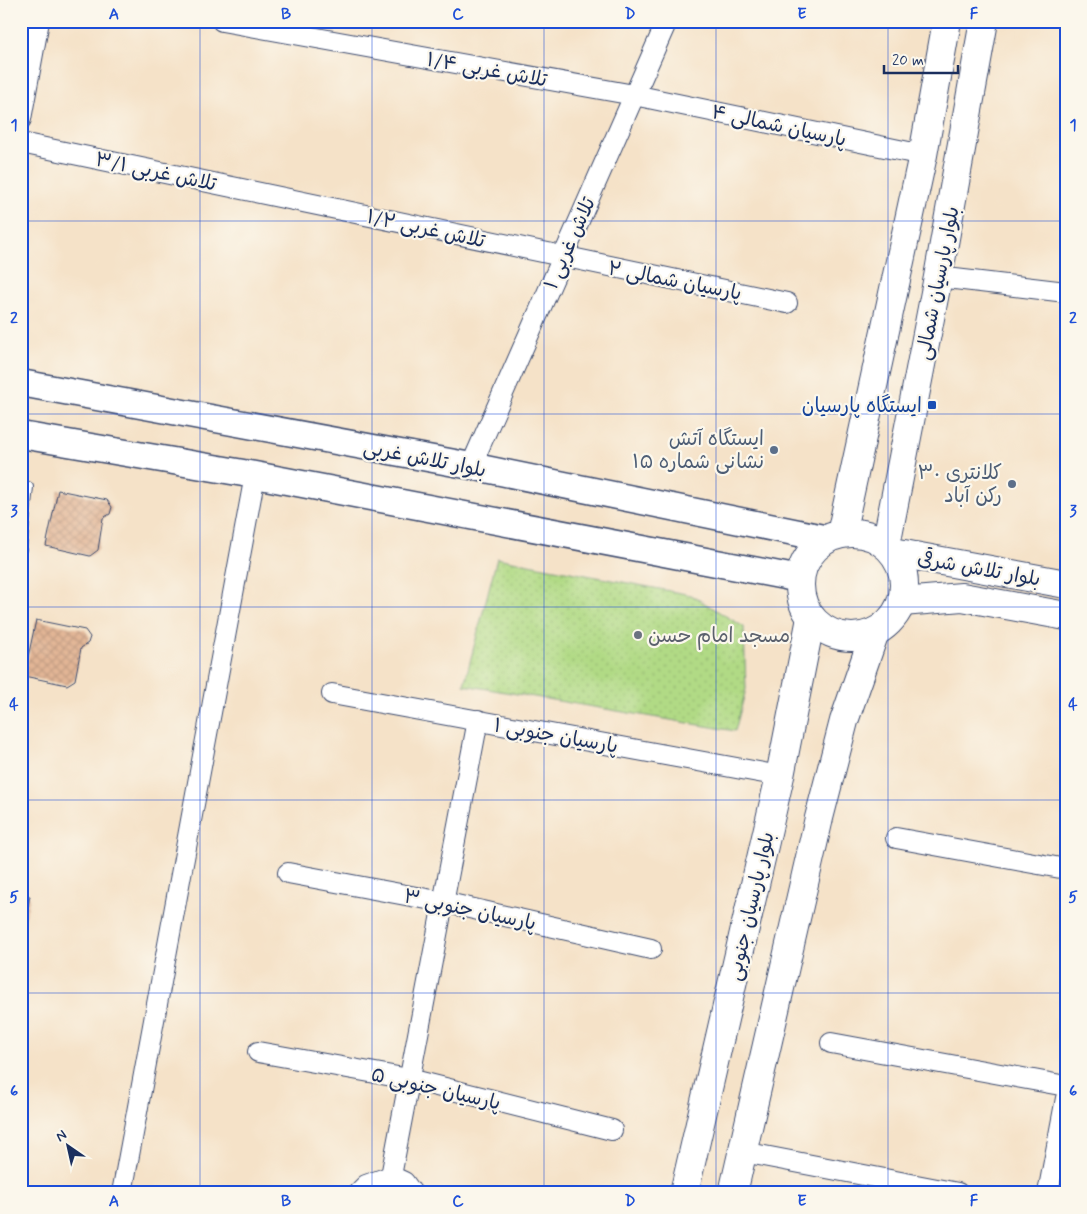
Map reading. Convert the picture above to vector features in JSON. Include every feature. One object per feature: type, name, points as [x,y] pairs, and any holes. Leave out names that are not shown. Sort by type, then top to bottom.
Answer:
[{"type":"main road","name":"بلوار پارسیان شمالی","points":[[835,537],[923,155],[947,21]]},
{"type":"main road","name":"بلوار پارسیان شمالی","points":[[890,549],[984,21]]},
{"type":"main road","points":[[860,534],[890,549],[899,561],[904,582],[902,602],[886,625],[875,632],[858,637],[841,636],[825,630],[812,618],[804,606],[800,580],[802,570],[812,552],[835,537],[860,534]]},
{"type":"main road","name":"بلوار تلاش شرقی","points":[[890,549],[965,566],[1066,584]]},
{"type":"main road","points":[[962,596],[957,583],[958,573],[965,566]]},
{"type":"main road","name":"بلوار تلاش شرقی","points":[[902,602],[962,596],[1066,616]]},
{"type":"main road","name":"بلوار پارسیان جنوبی","points":[[684,1193],[780,776],[812,618]]},
{"type":"main road","points":[[733,1193],[821,809],[844,721],[875,632]]},
{"type":"street","points":[[21,119],[39,21]]},
{"type":"street","name":"۱/۴ تلاش غربی","points":[[222,21],[634,95]]},
{"type":"street","name":"۱ تلاش غربی","points":[[471,466],[667,21]]},
{"type":"street","name":"۴ پارسیان شمالی","points":[[634,95],[923,155]]},
{"type":"street","name":"۳/۱ تلاش غربی","points":[[21,143],[290,200]]},
{"type":"street","name":"۱/۲ تلاش غربی","points":[[290,200],[563,257]]},
{"type":"street","name":"۲ پارسیان شمالی","points":[[563,257],[787,302]]},
{"type":"street","points":[[938,278],[1066,292]]},
{"type":"street","name":"بلوار تلاش غربی","points":[[21,383],[471,466],[835,537]]},
{"type":"street","points":[[21,435],[254,475],[800,580]]},
{"type":"street","points":[[122,1193],[254,475]]},
{"type":"street","name":"۱ پارسیان جنوبی","points":[[332,694],[780,776]]},
{"type":"street","points":[[391,1176],[478,720]]},
{"type":"street","points":[[896,838],[1066,869]]},
{"type":"street","name":"۳ پارسیان جنوبی","points":[[288,873],[443,902],[651,949]]},
{"type":"street","points":[[831,1043],[1066,1086]]},
{"type":"street","name":"۵ پارسیان جنوبی","points":[[258,1052],[409,1079],[612,1130]]},
{"type":"street","points":[[1048,1193],[1066,1098]]},
{"type":"street","points":[[743,1152],[958,1193]]},
{"type":"street","points":[[358,1193],[366,1185],[391,1176],[404,1182],[412,1193]]},
{"type":"lane","points":[[21,549],[28,487]]},
{"type":"green space","points":[[497,558],[691,595],[744,627],[746,689],[735,731],[464,685]]},
{"type":"building","points":[[58,490],[107,500],[112,507],[110,514],[103,518],[98,550],[90,556],[46,546]]},
{"type":"building","points":[[36,620],[85,630],[90,637],[88,643],[81,648],[75,680],[67,685],[24,676]]},
{"type":"building","points":[[21,895],[30,896],[22,935],[21,935]]},
{"type":"place","name":"ایستگاه پارسیان","points":[[932,405]]},
{"type":"place","name":"ایستگاه آتش نشانی شماره ۱۵","points":[[774,450]]},
{"type":"place","name":"کلانتری ۳۰ رکن آباد","points":[[1012,484]]},
{"type":"place","name":"مسجد امام حسن","points":[[638,635]]}]
